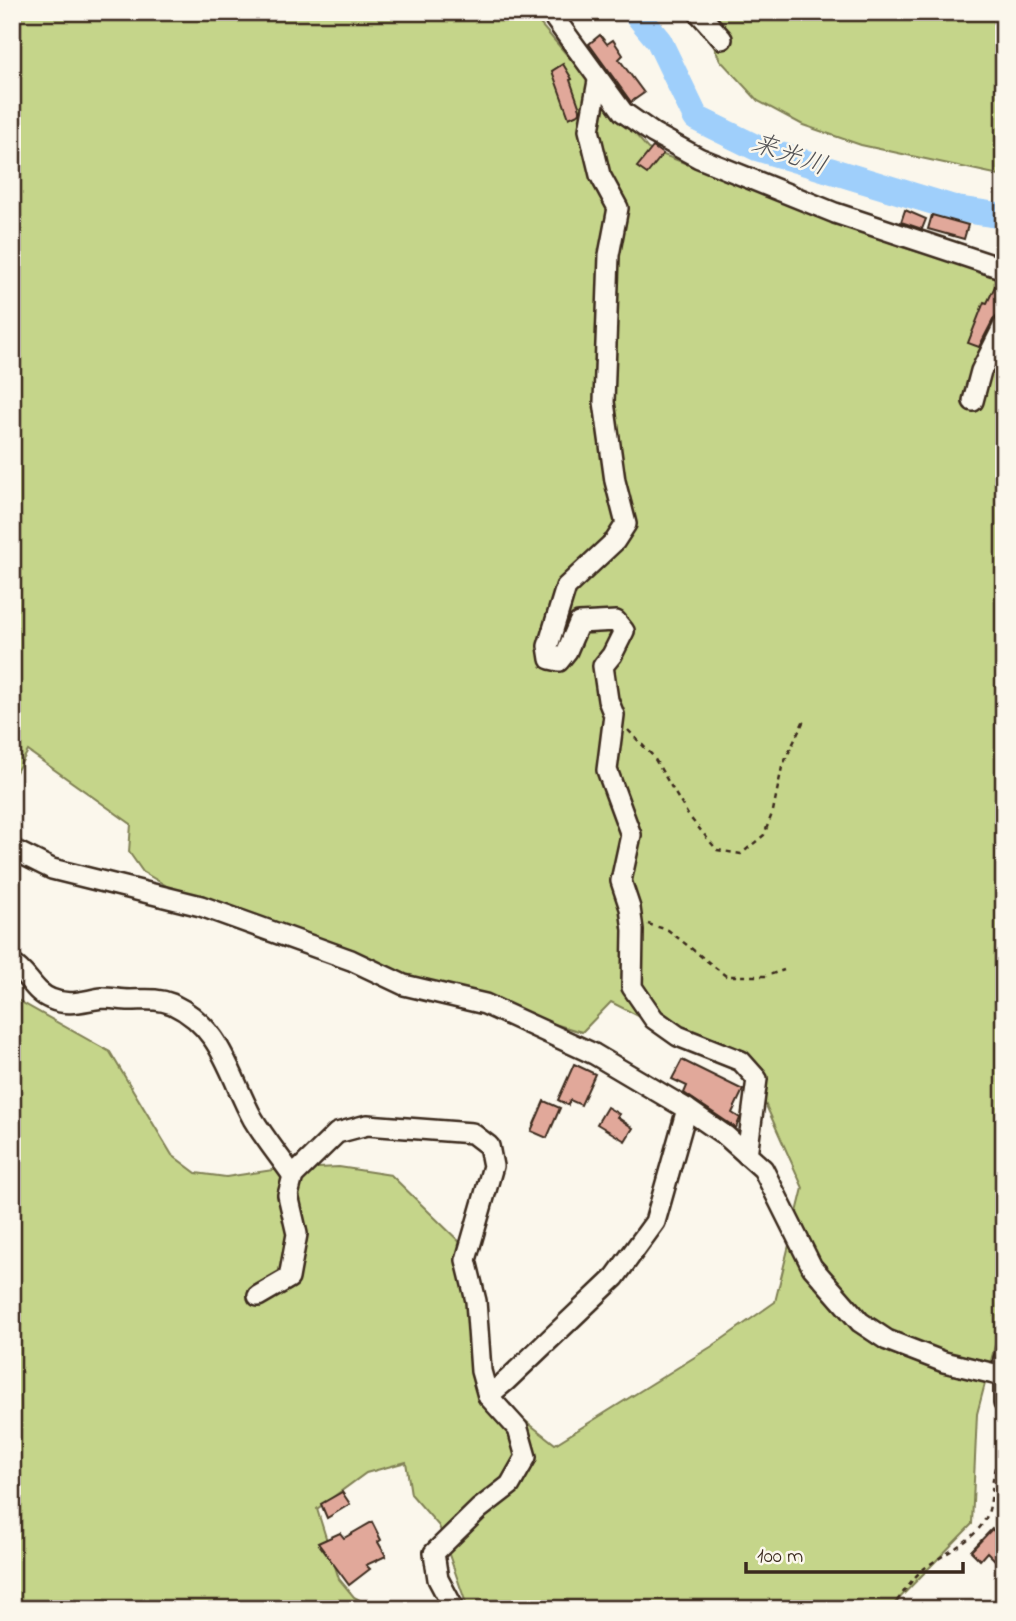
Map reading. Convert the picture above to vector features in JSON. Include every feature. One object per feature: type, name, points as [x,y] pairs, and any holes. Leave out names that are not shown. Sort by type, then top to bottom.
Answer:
[{"type":"street","points":[[550,12],[623,112],[653,134],[699,158],[835,213],[1004,269]]},
{"type":"street","points":[[698,12],[722,39]]},
{"type":"street","points":[[598,81],[589,130],[600,175],[618,208],[608,267],[604,402],[615,481],[626,524],[615,541],[566,587],[548,646],[550,659],[559,660],[568,651],[579,623],[616,621],[624,631],[603,666],[608,700],[614,715],[607,770],[631,835],[621,881],[632,919],[632,986],[654,1019],[678,1036],[741,1061],[757,1079],[747,1154]]},
{"type":"street","points":[[973,401],[981,370],[1004,325]]},
{"type":"street","points":[[12,849],[52,869],[188,902],[257,925],[351,960],[404,985],[485,1004],[594,1054],[687,1108],[726,1136],[763,1169],[812,1267],[860,1322],[887,1340],[944,1362],[1003,1376]]},
{"type":"street","points":[[12,964],[19,968],[42,995],[53,1001],[71,1004],[104,998],[148,998],[170,1003],[190,1014],[206,1029],[221,1051],[253,1118],[293,1176]]},
{"type":"street","points":[[488,1396],[615,1277],[655,1222],[687,1108]]},
{"type":"street","points":[[258,1296],[289,1278],[297,1234],[288,1195],[293,1176],[337,1133],[367,1125],[472,1133],[489,1146],[493,1166],[466,1260],[476,1301],[481,1371],[488,1396],[517,1429],[526,1457],[510,1485],[479,1509],[435,1553],[439,1579],[454,1609]]},
{"type":"street","points":[[1004,1359],[1004,1403]]},
{"type":"path","points":[[614,715],[653,756],[688,815],[718,850],[741,854],[764,835],[773,811],[782,767],[805,718]]},
{"type":"path","points":[[632,919],[668,930],[726,975],[766,976],[784,970]]},
{"type":"path","points":[[891,1609],[918,1574],[979,1529],[986,1519],[995,1460],[1004,1450]]},
{"type":"green space","points":[[12,12],[530,12],[648,149],[902,247],[1004,280],[1004,1311],[977,1414],[972,1524],[889,1609],[468,1609],[439,1526],[411,1494],[406,1462],[366,1473],[317,1509],[339,1579],[354,1597],[376,1609],[12,1609],[12,997],[110,1052],[172,1155],[196,1173],[226,1177],[273,1170],[339,1167],[391,1175],[469,1251],[486,1390],[555,1444],[714,1345],[775,1302],[803,1188],[752,1074],[611,1002],[582,1032],[461,997],[201,906],[143,872],[129,852],[131,824],[28,751],[12,779]]},
{"type":"green space","points":[[698,12],[1004,12],[1004,176],[861,145],[803,125],[758,101],[720,60]]},
{"type":"building","points":[[600,35],[607,44],[613,40],[623,55],[619,59],[644,93],[631,102],[589,44]]},
{"type":"building","points":[[563,64],[572,79],[570,80],[580,109],[580,113],[569,118],[552,71]]},
{"type":"building","points":[[653,147],[663,154],[647,174],[637,167]]},
{"type":"building","points":[[905,210],[926,219],[922,229],[901,222]]},
{"type":"building","points":[[932,215],[968,225],[964,239],[928,229]]},
{"type":"building","points":[[998,280],[1004,281],[1004,304],[1000,314],[993,320],[979,347],[968,343],[984,302],[987,303]]},
{"type":"building","points":[[682,1060],[743,1090],[732,1113],[740,1118],[736,1128],[684,1093],[687,1086],[672,1079]]},
{"type":"building","points":[[574,1064],[595,1074],[581,1105],[570,1100],[568,1105],[558,1100]]},
{"type":"building","points":[[544,1101],[560,1108],[547,1138],[531,1131]]},
{"type":"building","points":[[607,1107],[633,1128],[625,1141],[597,1124]]},
{"type":"building","points":[[342,1492],[350,1504],[327,1518],[321,1504]]},
{"type":"building","points":[[372,1522],[386,1556],[366,1565],[370,1569],[349,1585],[318,1543],[340,1533],[344,1538]]},
{"type":"building","points":[[992,1529],[1004,1541],[1004,1555],[997,1562],[987,1552],[980,1560],[971,1551]]},
{"type":"waterway","name":"来光川","points":[[635,12],[659,41],[696,118],[757,148],[957,209],[1004,216]]}]
